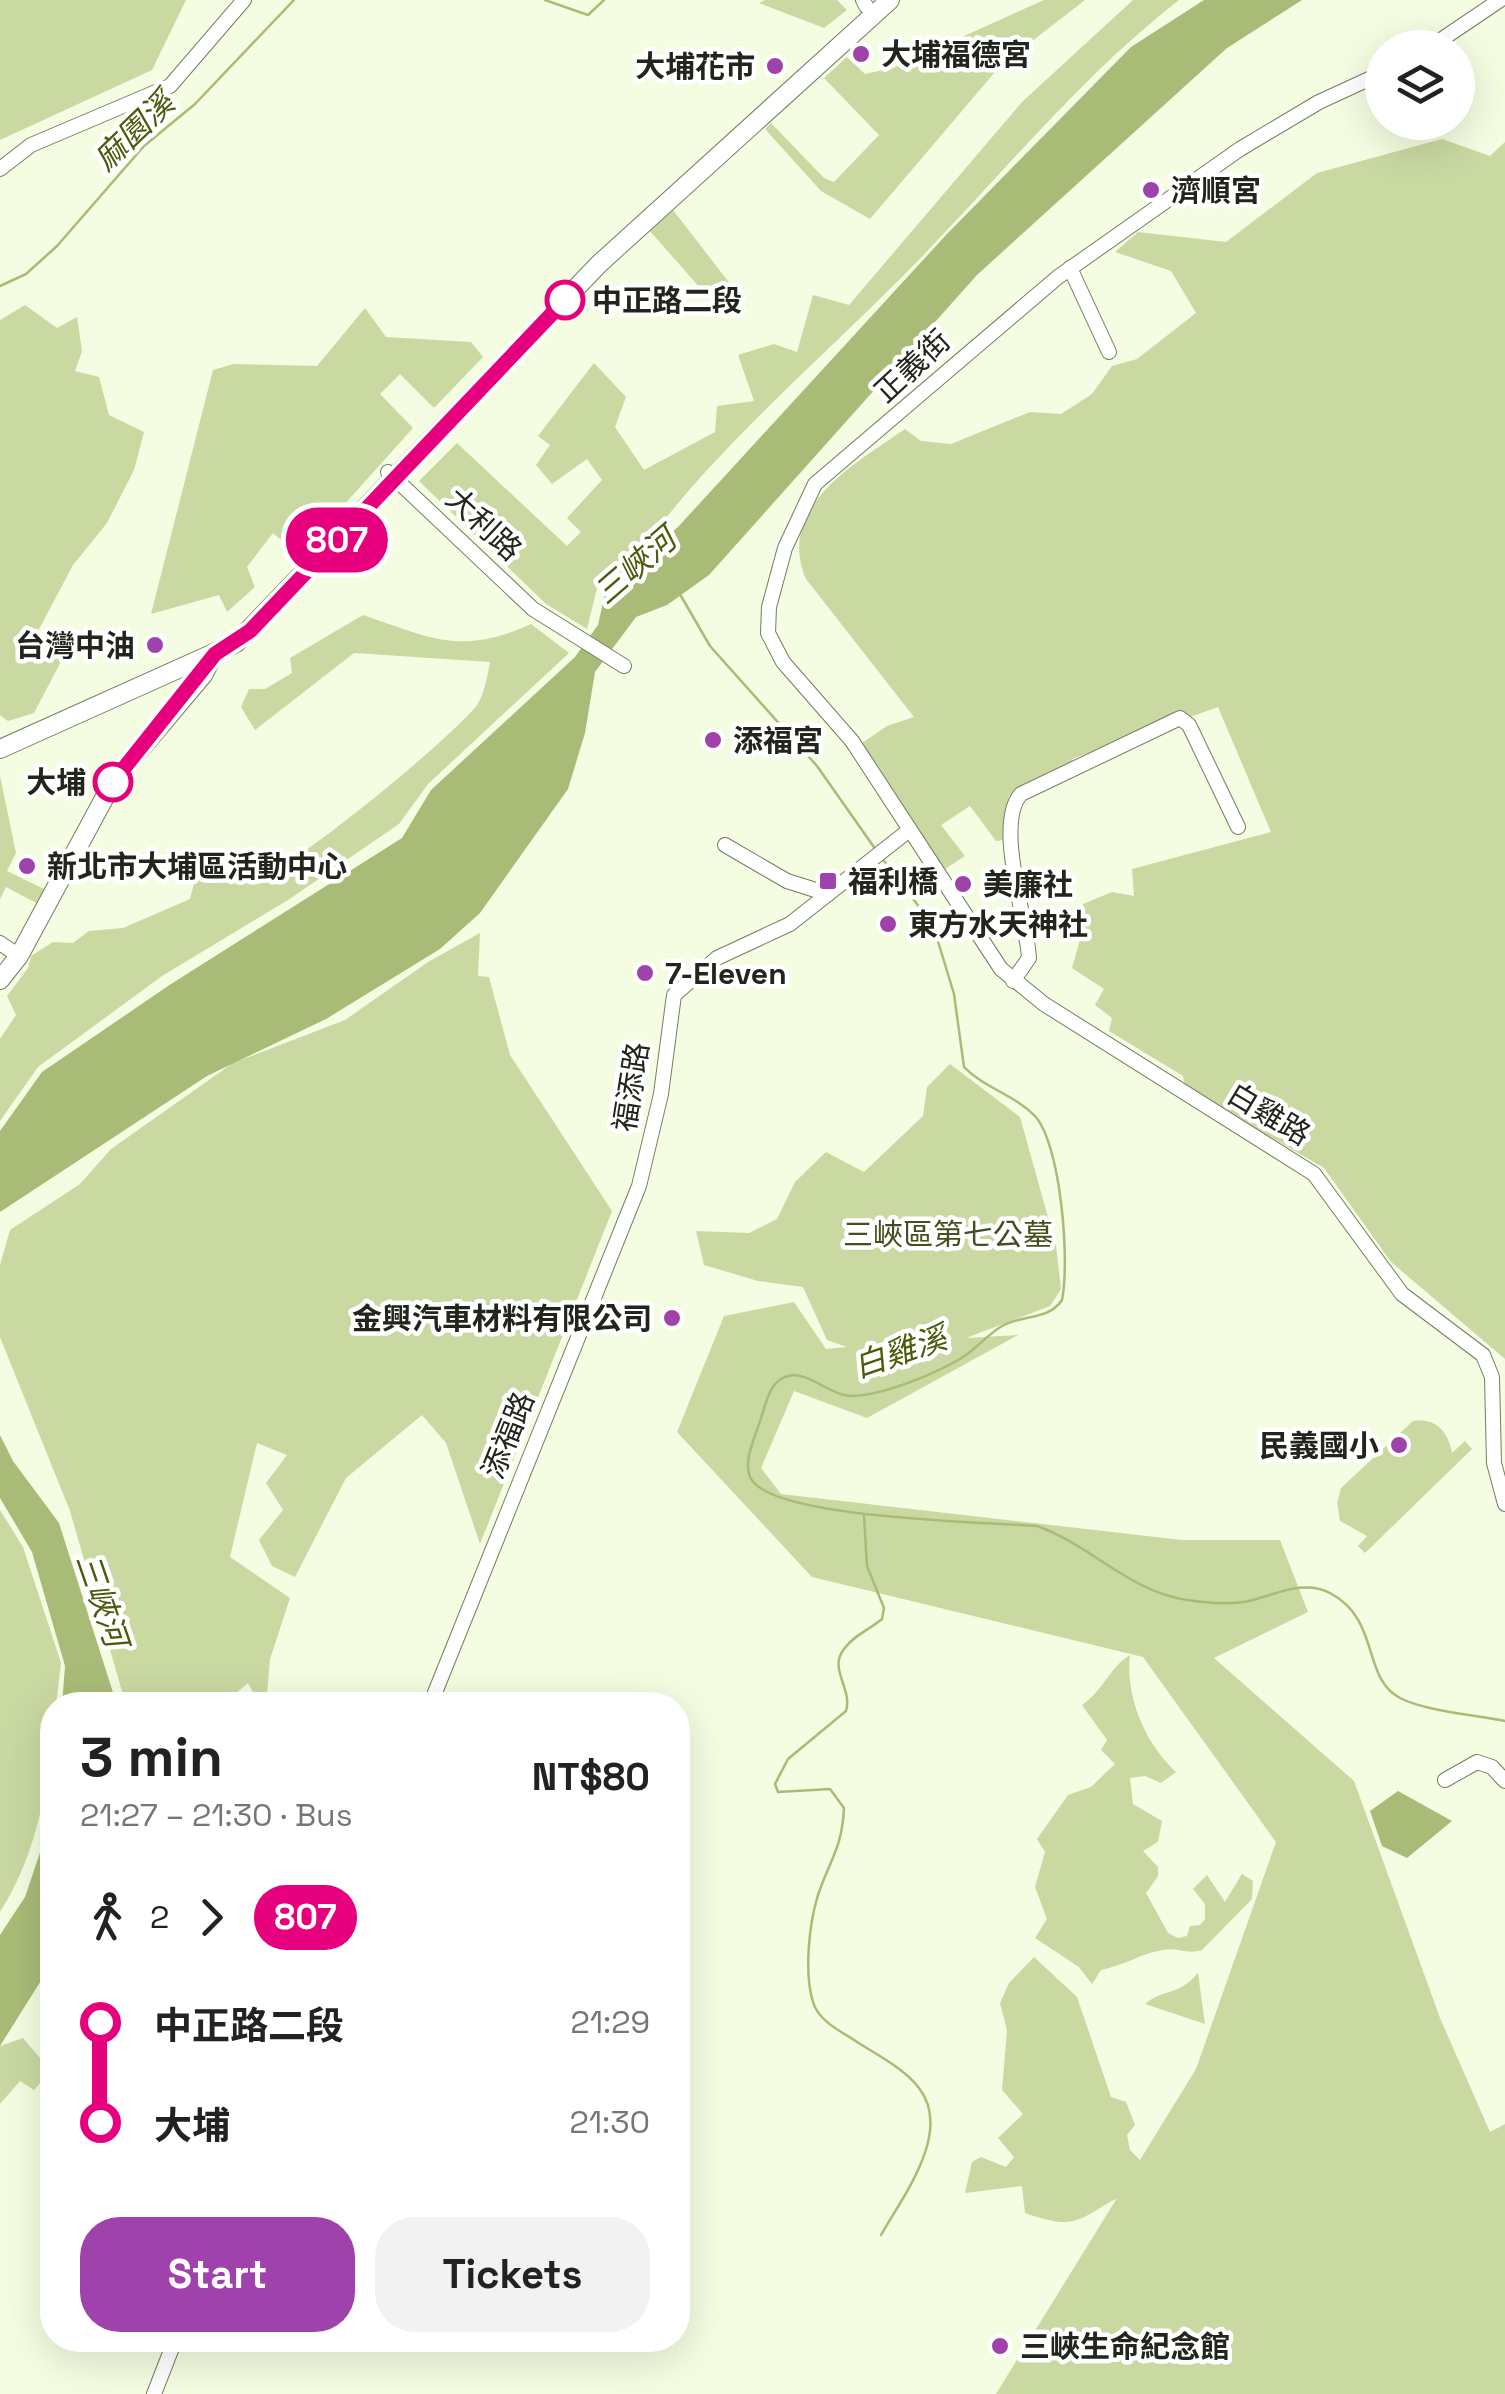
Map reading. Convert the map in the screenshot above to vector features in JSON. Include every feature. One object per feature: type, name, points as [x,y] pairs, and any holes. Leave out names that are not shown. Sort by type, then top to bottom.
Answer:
[{"type":"main road","points":[[392,475],[632,232],[890,0]]},
{"type":"main road","points":[[0,749],[250,631],[625,223],[867,2]]},
{"type":"main road","points":[[0,737],[216,648]]},
{"type":"main road","points":[[0,980],[19,956],[113,782],[216,648]]},
{"type":"street","points":[[0,169],[31,144],[170,86],[244,0]]},
{"type":"street","points":[[1456,30],[1500,0]]},
{"type":"street","name":"正義街","points":[[908,831],[852,741],[772,646],[769,607],[799,510],[816,484],[891,423],[1002,320],[1070,268],[1240,148],[1319,102],[1365,81]]},
{"type":"street","points":[[1070,268],[1108,352]]},
{"type":"street","name":"大利路","points":[[392,475],[543,615],[624,666]]},
{"type":"street","points":[[1013,981],[1028,958],[1012,824],[1012,810],[1022,794],[1180,718],[1189,724],[1238,828]]},
{"type":"street","points":[[724,845],[787,881],[828,894],[908,831]]},
{"type":"street","name":"白雞路","points":[[908,831],[945,880],[992,958],[1013,981],[1150,1074],[1302,1164],[1325,1186],[1402,1294],[1483,1354],[1492,1377],[1494,1463],[1505,1504]]},
{"type":"street","name":"福添路","points":[[639,1186],[661,1094],[674,995],[717,958],[790,924],[828,894]]},
{"type":"street","points":[[0,943],[19,956]]},
{"type":"street","name":"添福路","points":[[435,1692],[639,1186]]},
{"type":"street","points":[[1446,1780],[1476,1762],[1492,1767],[1505,1782]]},
{"type":"street","points":[[154,2394],[170,2352]]},
{"type":"green space","points":[[0,0],[186,0],[152,70],[0,140]]},
{"type":"green space","points":[[837,0],[847,10],[824,28],[759,3]]},
{"type":"green space","points":[[1044,0],[1085,0],[1001,65],[870,219],[821,191],[765,129],[771,123],[824,178],[834,182],[879,135],[824,78],[847,57],[865,74],[893,68]]},
{"type":"green space","points":[[1133,0],[1179,0],[1070,99],[901,278],[718,458],[622,577],[599,580],[587,629],[546,604],[419,481],[457,443],[567,546],[581,532],[567,518],[602,480],[587,459],[552,484],[536,465],[550,445],[538,436],[594,363],[626,397],[615,427],[644,470],[715,432],[717,406],[754,401],[738,355],[774,344],[797,352],[813,295],[849,305],[1022,102]]},
{"type":"green space","points":[[1438,140],[1490,156],[1505,142],[1505,1359],[1391,1262],[1324,1168],[1185,1087],[1183,1076],[1109,1031],[1112,1018],[1095,1005],[1104,989],[1072,968],[1081,936],[1083,904],[1112,892],[1134,896],[1132,869],[1271,832],[1218,707],[1072,759],[1073,764],[1009,796],[1004,840],[996,841],[970,806],[941,825],[965,856],[945,869],[913,828],[862,743],[887,726],[914,717],[806,579],[799,553],[801,530],[826,490],[844,472],[905,429],[921,441],[951,444],[1030,412],[1061,414],[1092,394],[1112,366],[1137,359],[1196,313],[1171,271],[1115,252],[1138,232],[1226,242],[1317,173]]},
{"type":"green space","points":[[673,210],[741,298],[709,298],[649,230]]},
{"type":"green space","points":[[25,305],[57,328],[77,317],[82,351],[75,371],[99,377],[109,415],[144,432],[134,470],[107,523],[73,565],[37,633],[66,652],[34,713],[8,721],[0,715],[0,320]]},
{"type":"green space","points":[[365,308],[386,337],[471,342],[483,357],[434,408],[400,374],[380,394],[413,428],[299,555],[273,533],[247,567],[255,587],[227,612],[219,595],[151,614],[213,370],[234,364],[317,366]]},
{"type":"green space","points":[[363,615],[446,640],[485,639],[531,624],[569,653],[428,784],[399,824],[288,900],[162,976],[38,1067],[0,1121],[0,1039],[16,1015],[7,996],[28,968],[31,956],[53,942],[73,943],[89,931],[123,928],[190,899],[199,864],[235,882],[248,883],[267,875],[367,804],[436,746],[477,705],[490,662],[354,653],[255,730],[241,707],[249,689],[265,689],[292,673],[290,658]]},
{"type":"green space","points":[[0,776],[16,853],[7,871],[48,891],[40,905],[6,887],[0,899]]},
{"type":"green space","points":[[480,933],[478,976],[489,977],[510,1055],[612,1211],[480,1544],[446,1443],[422,1415],[346,1478],[295,1577],[272,1566],[259,1540],[283,1510],[266,1483],[287,1455],[257,1443],[230,1557],[290,1598],[270,1659],[267,1692],[253,1692],[248,1683],[237,1692],[122,1692],[70,1511],[0,1337],[0,1265],[10,1230],[80,1184],[111,1149],[233,1063],[345,1020],[428,962]]},
{"type":"green space","name":"三峽區第七公墓","points":[[950,1064],[1020,1117],[1056,1246],[1061,1289],[1050,1306],[966,1338],[1018,1335],[867,1418],[794,1391],[761,1468],[781,1494],[1182,1540],[1280,1540],[1308,1612],[1214,1658],[1354,1781],[1440,2018],[1490,2132],[1505,2124],[1505,2394],[996,2394],[1117,2198],[1084,2217],[1066,2222],[1025,2213],[1022,2186],[965,2193],[972,2162],[981,2157],[1006,2167],[1014,2157],[998,2138],[1023,2114],[1002,2090],[1007,2030],[1000,2003],[1009,1983],[1034,1957],[1077,1997],[1111,2097],[1126,2102],[1135,2125],[1127,2135],[1130,2150],[1140,2160],[1196,2069],[1276,1842],[1143,1657],[812,1577],[677,1432],[724,1316],[794,1302],[826,1349],[847,1347],[827,1340],[803,1287],[758,1281],[704,1265],[696,1231],[749,1233],[777,1219],[795,1182],[826,1152],[864,1172],[923,1116],[927,1087]]},
{"type":"green space","points":[[1413,1421],[1440,1428],[1452,1453],[1465,1441],[1472,1449],[1365,1553],[1358,1546],[1367,1536],[1340,1521],[1337,1503],[1341,1488]]},
{"type":"green space","points":[[0,1510],[23,1547],[61,1663],[58,1692],[40,1692],[40,1813],[24,1865],[0,1912]]},
{"type":"green space","points":[[1130,1655],[1134,1703],[1155,1748],[1176,1772],[1161,1783],[1145,1776],[1130,1778],[1133,1804],[1162,1821],[1158,1842],[1143,1851],[1158,1867],[1158,1876],[1146,1893],[1168,1933],[1178,1938],[1187,1936],[1190,1926],[1200,1925],[1205,1919],[1205,1904],[1193,1889],[1207,1875],[1225,1902],[1242,1874],[1253,1881],[1252,1899],[1202,1950],[1168,1949],[1148,1954],[1101,1970],[1092,1984],[1079,1967],[1035,1938],[1047,1919],[1035,1887],[1045,1852],[1037,1839],[1068,1795],[1091,1787],[1115,1764],[1101,1750],[1107,1740],[1082,1705]]},
{"type":"green space","points":[[1198,1973],[1205,2024],[1145,2004],[1184,1985]]},
{"type":"green space","points":[[23,2038],[40,2058],[40,2083],[34,2090],[20,2081],[0,2104],[0,2046]]},
{"type":"water","name":"三峽河","points":[[1204,0],[1302,0],[1227,48],[977,275],[709,575],[667,605],[636,617],[595,672],[585,733],[568,789],[480,913],[440,949],[326,1019],[207,1076],[0,1212],[0,1131],[42,1072],[171,984],[402,838],[431,790],[575,657],[598,625],[606,589],[678,527],[946,235],[1131,47]]},
{"type":"water","points":[[0,1435],[13,1461],[59,1523],[113,1692],[63,1692],[65,1666],[32,1552],[0,1498]]},
{"type":"water","points":[[1398,1791],[1452,1821],[1407,1858],[1382,1846],[1370,1811]]},
{"type":"water","points":[[40,1853],[40,1982],[0,2046],[0,1935],[25,1897]]},
{"type":"waterway","name":"麻園溪","points":[[0,286],[26,274],[57,246],[144,146],[195,104],[294,0]]},
{"type":"waterway","name":"麻園溪","points":[[545,0],[588,15],[604,0]]},
{"type":"waterway","name":"白雞溪","points":[[681,596],[710,646],[817,766],[876,850]]},
{"type":"waterway","name":"白雞溪","points":[[881,857],[933,925],[954,994],[964,1067],[1027,1109],[1044,1131],[1061,1204],[1065,1259],[1062,1300],[1050,1311],[1002,1326],[949,1365],[893,1388],[852,1396],[804,1377],[782,1378],[770,1393],[753,1440],[748,1463],[750,1477],[765,1491],[836,1510],[1037,1526],[1146,1587],[1187,1600],[1234,1603],[1300,1588],[1320,1589],[1346,1604],[1357,1618],[1380,1677],[1400,1698],[1505,1721]]},
{"type":"waterway","points":[[864,1516],[867,1566],[884,1608],[882,1619],[852,1640],[840,1657],[846,1711],[788,1759],[775,1784],[778,1792],[830,1789],[844,1808],[838,1844],[812,1920],[808,1963],[815,2008],[834,2027],[905,2073],[928,2105],[928,2144],[912,2183],[881,2235]]},
{"type":"bus line","name":"807","points":[[113,782],[202,676],[215,654],[250,631],[565,300]]},
{"type":"place","name":"大埔福德宮","points":[[861,54]]},
{"type":"place","name":"大埔花市","points":[[775,66]]},
{"type":"place","name":"濟順宮","points":[[1151,190]]},
{"type":"place","name":"中正路二段","points":[[565,300]]},
{"type":"place","name":"台灣中油","points":[[155,645]]},
{"type":"place","name":"添福宮","points":[[713,740]]},
{"type":"place","name":"大埔","points":[[113,782]]},
{"type":"place","name":"新北市大埔區活動中心","points":[[27,866]]},
{"type":"place","name":"福利橋","points":[[828,881]]},
{"type":"place","name":"美廉社","points":[[963,884]]},
{"type":"place","name":"東方水天神社","points":[[888,924]]},
{"type":"place","name":"7-Eleven","points":[[645,973]]},
{"type":"place","name":"金興汽車材料有限公司","points":[[672,1318]]},
{"type":"place","name":"民義國小","points":[[1399,1445]]},
{"type":"place","name":"三峽生命紀念館","points":[[1000,2346]]}]
